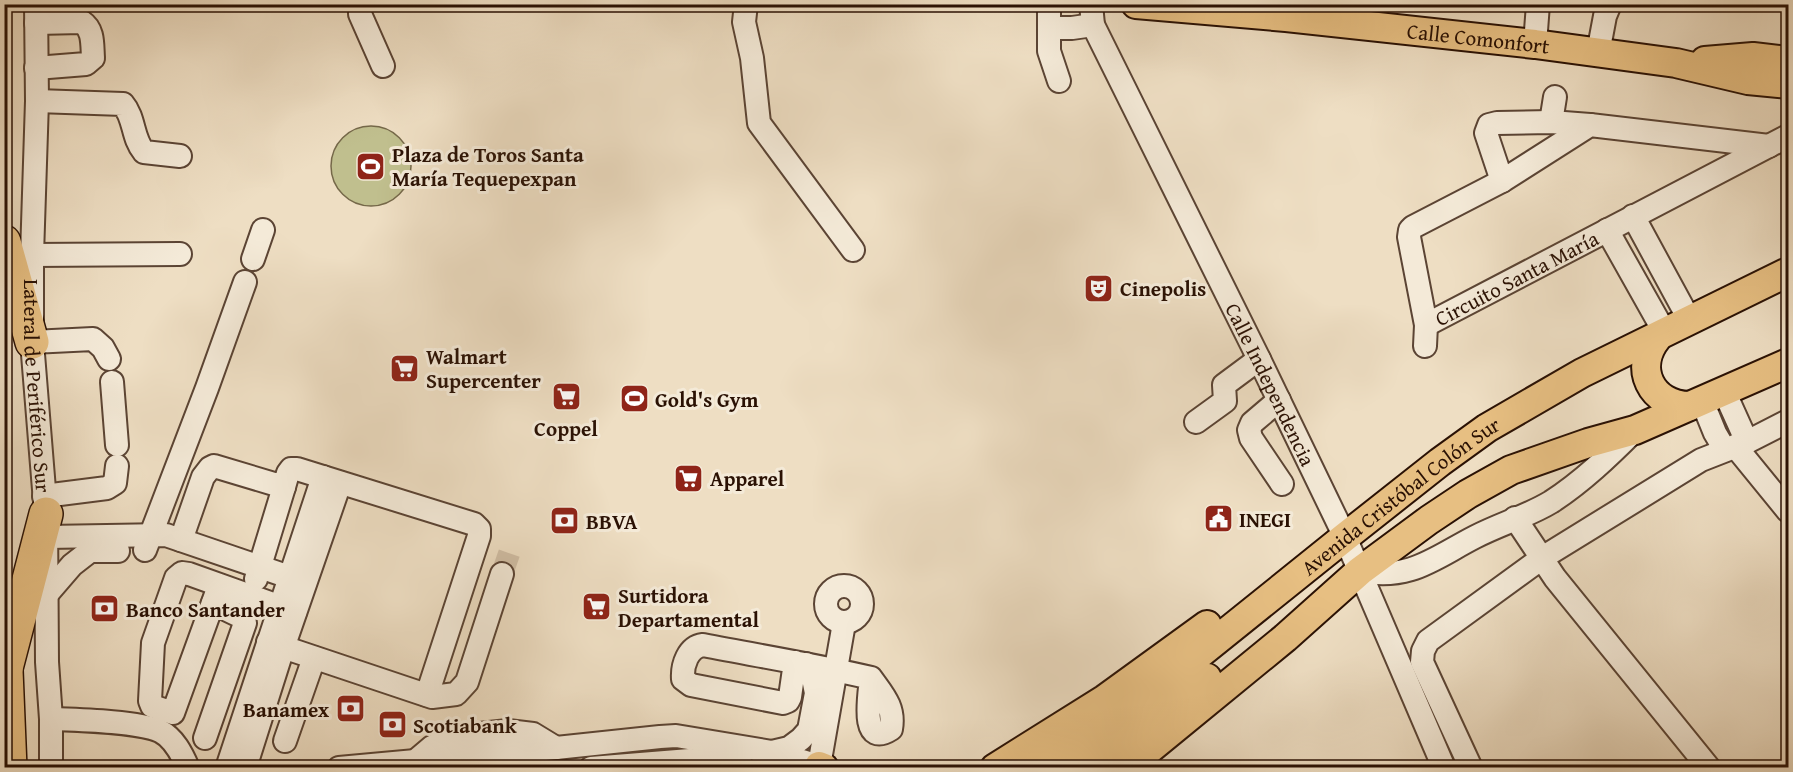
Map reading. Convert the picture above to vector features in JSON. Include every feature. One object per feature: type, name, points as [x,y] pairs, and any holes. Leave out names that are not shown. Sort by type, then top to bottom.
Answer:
[{"type":"highway","points":[[18,248],[32,342]]},
{"type":"highway","points":[[6,668],[46,516]]},
{"type":"highway","points":[[4,611],[10,768]]},
{"type":"main road","name":"Calle Comonfort","points":[[1136,4],[1282,11],[1676,63],[1748,80],[1788,84]]},
{"type":"main road","name":"Calle Comonfort","points":[[1676,63],[1753,57],[1788,61]]},
{"type":"main road","name":"Avenida Cristóbal Colón Sur","points":[[1045,768],[1121,717],[1440,462],[1487,428],[1582,374],[1788,272]]},
{"type":"main road","points":[[1661,335],[1651,345],[1646,362],[1648,380],[1652,388],[1664,400],[1681,406],[1705,400]]},
{"type":"main road","name":"Avenida Cristóbal Colón Sur","points":[[1123,768],[1286,638],[1352,577],[1458,500],[1511,470],[1635,430],[1788,363]]},
{"type":"main road","points":[[995,768],[1106,699],[1212,621],[1287,570],[1334,546]]},
{"type":"main road","points":[[1084,768],[1134,734],[1315,596],[1352,577]]},
{"type":"street","points":[[360,4],[360,14],[383,66]]},
{"type":"street","points":[[746,4],[744,22],[752,58],[759,123],[853,250]]},
{"type":"street","points":[[1049,4],[1049,51],[1059,81]]},
{"type":"street","points":[[1535,44],[1538,4]]},
{"type":"street","points":[[1598,53],[1605,16],[1610,4]]},
{"type":"street","points":[[36,14],[86,24],[90,29],[93,58],[86,64],[36,68]]},
{"type":"street","name":"Lateral de Periférico Sur","points":[[18,248],[37,101],[36,14]]},
{"type":"street","points":[[1048,28],[1072,28],[1092,15]]},
{"type":"street","name":"Calle Independencia","points":[[1092,15],[1279,400],[1334,546],[1352,577],[1444,768]]},
{"type":"street","points":[[1551,122],[1555,97]]},
{"type":"street","points":[[37,101],[123,104],[129,111],[138,145],[144,152],[180,156]]},
{"type":"street","name":"Circuito Santa María","points":[[1502,181],[1486,133],[1489,125],[1497,123],[1551,122],[1696,138],[1779,141]]},
{"type":"street","name":"Circuito Santa María","points":[[1590,125],[1502,181],[1410,230],[1409,237],[1425,336],[1607,230],[1779,141]]},
{"type":"street","points":[[1696,138],[1703,148],[1708,166],[1704,180]]},
{"type":"street","points":[[1633,216],[1690,321]]},
{"type":"street","points":[[253,259],[263,230]]},
{"type":"street","name":"Circuito Santa María","points":[[1607,230],[1661,335]]},
{"type":"street","points":[[18,248],[180,254]]},
{"type":"street","points":[[148,542],[187,443],[245,282]]},
{"type":"street","points":[[32,342],[93,339],[103,348],[109,358]]},
{"type":"street","name":"Lateral de Periférico Sur","points":[[32,342],[46,516],[47,663],[51,719],[51,768]]},
{"type":"street","points":[[1196,422],[1224,401],[1224,385],[1259,359]]},
{"type":"street","points":[[46,516],[115,483],[117,455],[112,382]]},
{"type":"street","points":[[1279,400],[1252,423],[1249,430],[1251,438],[1282,484]]},
{"type":"street","points":[[1705,400],[1715,433],[1736,446],[1788,511]]},
{"type":"street","points":[[1471,768],[1422,662],[1423,651],[1428,641],[1542,558],[1701,460],[1788,421]]},
{"type":"street","points":[[1352,577],[1410,570],[1549,503],[1609,456],[1635,430]]},
{"type":"street","points":[[181,540],[203,477],[210,468],[214,466],[284,487]]},
{"type":"street","points":[[258,574],[291,469],[474,524],[479,529],[478,536],[428,695]]},
{"type":"street","points":[[245,768],[275,645],[332,480]]},
{"type":"street","points":[[46,516],[148,542],[167,550],[258,574]]},
{"type":"street","points":[[1515,518],[1555,578],[1709,768]]},
{"type":"street","points":[[47,594],[72,565],[90,551],[148,542],[166,535],[258,574],[291,594]]},
{"type":"street","points":[[182,573],[189,574],[216,594],[242,617],[245,623],[223,685],[207,731],[173,713],[152,706],[150,701],[153,643],[176,578],[182,573]]},
{"type":"street","points":[[275,645],[432,697],[456,694],[467,682],[502,574]]},
{"type":"street","points":[[216,594],[291,594]]},
{"type":"street","points":[[173,713],[216,594]]},
{"type":"street","points":[[339,768],[676,736],[772,752],[820,767],[844,623]]},
{"type":"street","points":[[227,768],[275,645]]},
{"type":"street","points":[[801,663],[788,701],[691,685],[682,679],[682,668],[691,651],[696,646],[703,645],[801,663],[871,678]]},
{"type":"street","points":[[285,741],[314,658]]},
{"type":"street","points":[[772,752],[789,748],[809,730],[816,693],[813,678],[801,663]]},
{"type":"street","points":[[188,671],[223,685]]},
{"type":"street","points":[[777,701],[783,713],[813,709]]},
{"type":"street","points":[[51,719],[136,726],[160,731],[173,741],[188,768]]},
{"type":"street","points":[[591,768],[690,760],[744,768]]},
{"type":"shaded area","name":"Plaza de Toros Santa María Tequepexpan","points":[[371,126],[386,129],[399,138],[408,151],[411,166],[408,181],[399,194],[386,203],[371,206],[356,203],[343,194],[334,181],[331,166],[334,151],[343,138],[356,129]]},
{"type":"tunnel","points":[[502,574],[510,551]]},
{"type":"place","name":"Plaza de Toros Santa María Tequepexpan","points":[[371,166]]},
{"type":"place","name":"Cinepolis","points":[[1099,288]]},
{"type":"place","name":"Walmart Supercenter","points":[[405,368]]},
{"type":"place","name":"Coppel","points":[[566,397]]},
{"type":"place","name":"Gold's Gym","points":[[634,399]]},
{"type":"place","name":"Apparel","points":[[689,478]]},
{"type":"place","name":"INEGI","points":[[1218,519]]},
{"type":"place","name":"BBVA","points":[[565,521]]},
{"type":"place","name":"Surtidora Departamental","points":[[597,607]]},
{"type":"place","name":"Banco Santander","points":[[105,609]]},
{"type":"place","name":"Banamex","points":[[350,709]]},
{"type":"place","name":"Scotiabank","points":[[392,725]]}]
